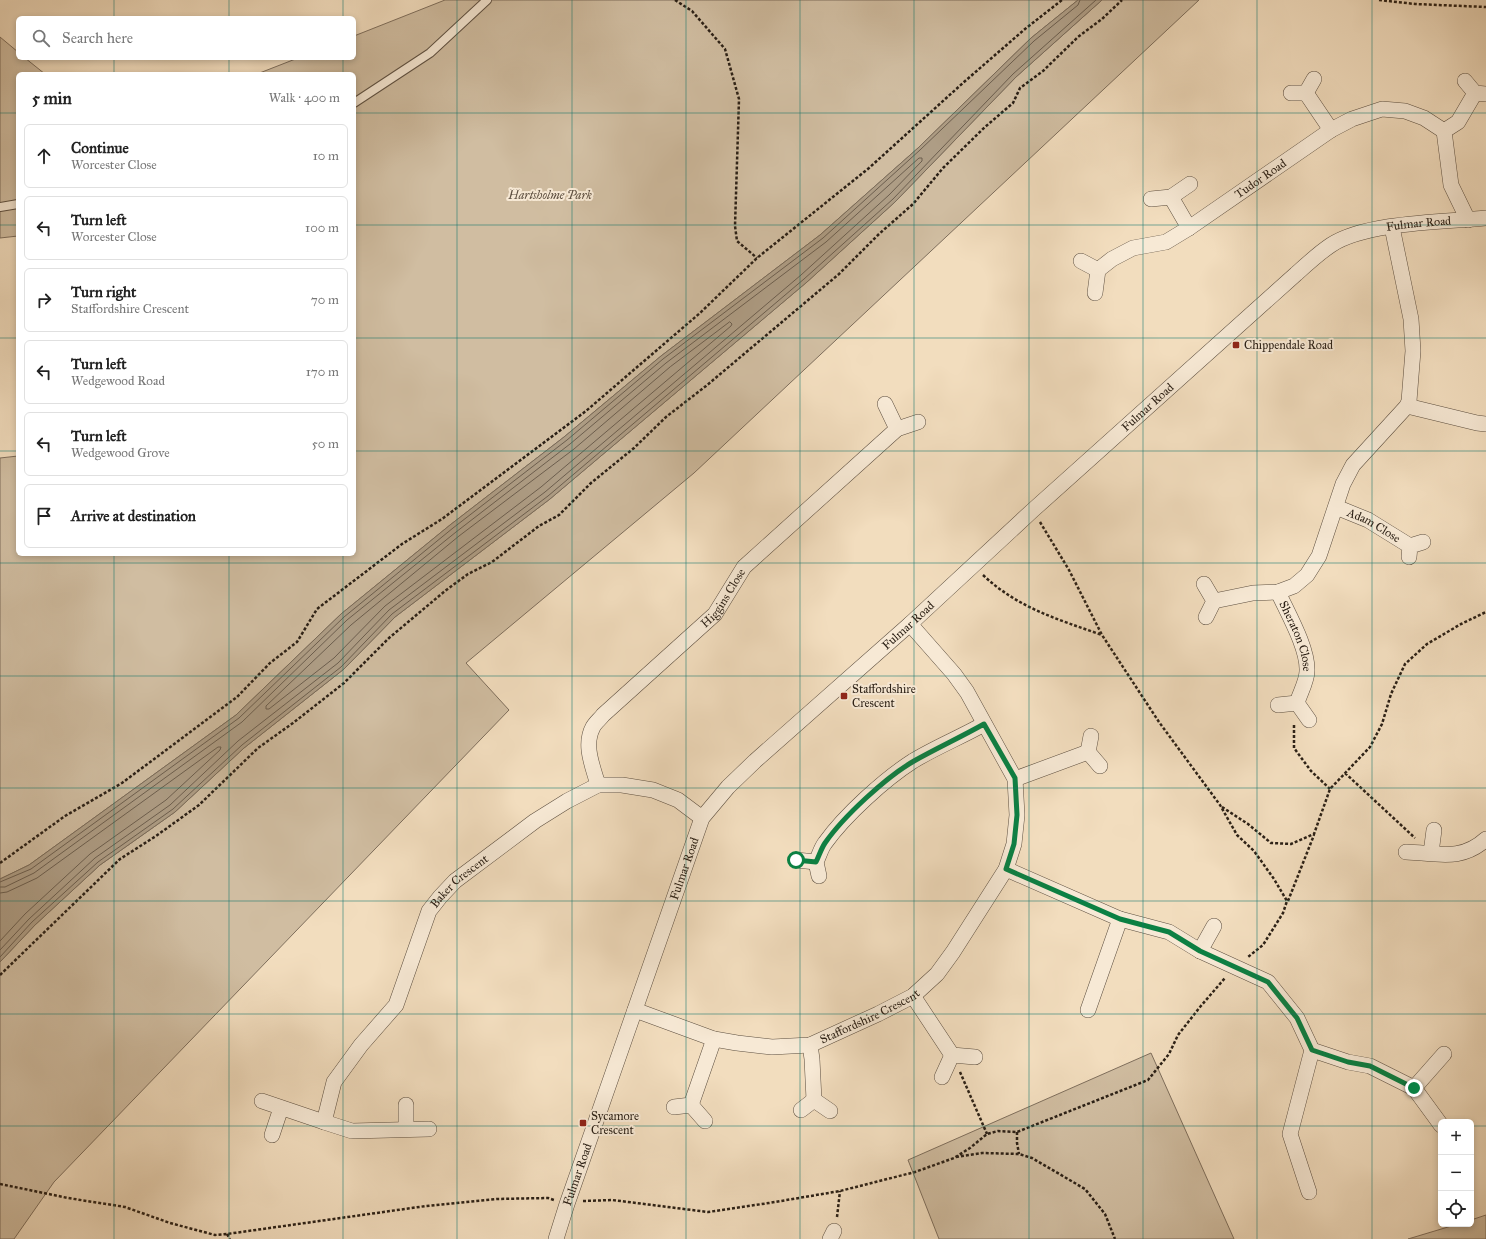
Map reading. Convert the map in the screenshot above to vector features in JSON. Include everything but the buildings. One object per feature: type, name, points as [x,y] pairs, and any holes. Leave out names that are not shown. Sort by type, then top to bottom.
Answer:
[{"type":"street","points":[[1306,93],[1314,79]]},
{"type":"street","points":[[1465,80],[1481,94],[1458,122],[1444,132],[1451,185],[1468,220]]},
{"type":"street","points":[[1291,93],[1306,93]]},
{"type":"street","points":[[1306,93],[1331,130]]},
{"type":"street","name":"Tudor Road","points":[[1098,270],[1112,259],[1133,248],[1166,242],[1189,228],[1331,130],[1352,118],[1382,109],[1404,111],[1424,118],[1444,132]]},
{"type":"street","points":[[1151,199],[1170,197],[1190,184]]},
{"type":"street","points":[[1170,197],[1189,228]]},
{"type":"street","name":"Fulmar Road","points":[[556,1239],[702,818],[728,787],[755,761],[910,624],[1033,510],[1296,274],[1332,244],[1361,232],[1392,227],[1486,218]]},
{"type":"street","points":[[1214,601],[1253,593],[1278,592],[1294,586],[1307,576],[1320,556],[1343,484],[1353,466],[1407,406],[1409,401],[1412,351],[1411,319],[1392,227]]},
{"type":"street","points":[[1081,261],[1098,270],[1095,293]]},
{"type":"street","points":[[886,404],[897,429]]},
{"type":"street","points":[[1407,406],[1486,424]]},
{"type":"street","name":"Higgins Close","points":[[598,785],[590,757],[588,742],[592,728],[603,715],[715,614],[744,566],[897,429],[918,422]]},
{"type":"street","name":"Adam Close","points":[[1336,507],[1368,520],[1414,548]]},
{"type":"street","points":[[1204,584],[1214,601]]},
{"type":"street","name":"Sheraton Close","points":[[1278,592],[1302,644],[1307,660],[1307,673],[1297,704]]},
{"type":"street","points":[[1206,617],[1214,601]]},
{"type":"street","name":"Staffordshire Crescent","points":[[635,1010],[714,1039],[772,1047],[810,1045],[878,1014],[913,996],[937,974],[953,952],[1006,869],[1014,844],[1017,815],[1015,778],[967,692],[954,674],[910,624]]},
{"type":"street","points":[[1278,705],[1297,704],[1309,720]]},
{"type":"street","points":[[796,860],[818,869],[824,844],[856,808],[913,761],[984,724]]},
{"type":"street","points":[[1088,752],[1091,736]]},
{"type":"street","points":[[1015,778],[1088,752]]},
{"type":"street","points":[[1088,752],[1100,766]]},
{"type":"street","name":"Baker Crescent","points":[[324,1122],[334,1082],[362,1045],[396,1005],[430,911],[440,897],[455,881],[535,821],[566,800],[598,785],[622,785],[652,790],[678,800],[702,818]]},
{"type":"street","points":[[1431,853],[1434,830]]},
{"type":"street","points":[[1406,852],[1455,855],[1468,851],[1486,839]]},
{"type":"street","points":[[1006,869],[1120,919],[1169,932],[1200,951],[1268,982],[1297,1018],[1312,1050],[1290,1134],[1309,1192]]},
{"type":"street","points":[[1088,1010],[1120,919]]},
{"type":"street","points":[[1200,951],[1214,926]]},
{"type":"street","points":[[913,996],[952,1055]]},
{"type":"street","points":[[691,1105],[714,1039]]},
{"type":"street","points":[[810,1045],[814,1100]]},
{"type":"street","points":[[1312,1050],[1348,1062],[1370,1066],[1414,1088],[1438,1121]]},
{"type":"street","points":[[1414,1088],[1444,1054]]},
{"type":"street","points":[[952,1055],[975,1057]]},
{"type":"street","points":[[942,1077],[952,1055]]},
{"type":"street","points":[[801,1110],[814,1100]]},
{"type":"street","points":[[814,1100],[830,1111]]},
{"type":"street","points":[[262,1101],[352,1131],[429,1129]]},
{"type":"street","points":[[406,1105],[406,1129]]},
{"type":"street","points":[[674,1108],[691,1105]]},
{"type":"street","points":[[691,1105],[705,1121]]},
{"type":"street","points":[[272,1135],[281,1108]]},
{"type":"lane","points":[[356,102],[430,53],[487,0]]},
{"type":"lane","points":[[0,207],[16,204]]},
{"type":"path","points":[[675,0],[692,11],[725,49],[739,99],[735,226],[737,241],[758,258]]},
{"type":"path","points":[[0,863],[65,816],[122,782],[237,697],[270,663],[297,642],[317,609],[402,544],[442,520],[586,411],[700,313],[758,258],[869,168],[964,82],[1025,29],[1062,0]]},
{"type":"path","points":[[0,975],[120,859],[156,836],[199,805],[258,748],[344,683],[390,638],[445,591],[468,574],[492,562],[539,526],[558,515],[590,483],[634,448],[666,417],[706,386],[839,274],[879,234],[913,204],[944,168],[1013,103],[1020,88],[1043,70],[1078,37],[1122,0]]},
{"type":"path","points":[[1379,0],[1415,4],[1486,6]]},
{"type":"path","points":[[1414,0],[1415,4]]},
{"type":"path","points":[[1033,510],[1069,570],[1102,635],[1159,722],[1220,805],[1237,835],[1258,856],[1287,901]]},
{"type":"path","points":[[972,565],[998,589],[1023,605],[1050,617],[1102,635]]},
{"type":"path","points":[[954,1158],[970,1148],[987,1134],[998,1131],[1017,1132],[1148,1080],[1169,1054],[1178,1035],[1200,1007],[1234,967],[1263,944],[1283,913],[1330,789],[1370,748],[1382,724],[1391,694],[1405,664],[1427,644],[1461,624],[1486,612]]},
{"type":"path","points":[[1297,704],[1293,732],[1294,748],[1310,771],[1330,789]]},
{"type":"path","points":[[1345,773],[1431,853]]},
{"type":"path","points":[[1220,805],[1248,824],[1271,843],[1291,844],[1314,834]]},
{"type":"path","points":[[952,1055],[987,1134]]},
{"type":"path","points":[[1017,1132],[1016,1143],[1019,1154]]},
{"type":"path","points":[[0,1184],[68,1198],[124,1207],[170,1223],[215,1235],[426,1206],[497,1199],[548,1198],[567,1204],[585,1201],[612,1200],[708,1212],[840,1191],[915,1172],[954,1158],[982,1153],[1019,1154],[1032,1158],[1085,1190],[1105,1214],[1115,1239]]},
{"type":"path","points":[[832,1235],[839,1210],[840,1191]]},
{"type":"path","points":[[228,1234],[230,1239]]},
{"type":"green space","name":"Hartsholme Park","points":[[445,0],[1078,0],[1031,38],[918,148],[820,235],[661,356],[564,437],[450,525],[341,614],[236,715],[29,865],[0,879],[0,458],[16,456],[16,556],[356,556],[356,72],[262,72],[293,60],[356,60],[356,35]]},
{"type":"green space","points":[[1102,0],[1199,0],[694,473],[466,663],[509,710],[54,1182],[14,1239],[0,1239],[0,962],[35,925],[100,865],[175,812],[244,748],[344,669],[395,617],[550,499],[807,282],[895,202],[1016,77]]},
{"type":"green space","points":[[0,37],[16,50],[16,60],[28,60],[42,72],[16,72],[16,236],[0,238]]},
{"type":"green space","points":[[1151,1053],[1234,1239],[939,1239],[908,1160]]},
{"type":"green space","points":[[1486,1215],[1486,1239],[1408,1239],[1448,1227],[1474,1227],[1474,1219]]},
{"type":"water","points":[[1078,0],[1102,0],[1016,77],[895,202],[807,282],[550,499],[395,617],[344,669],[244,748],[175,812],[100,865],[35,925],[0,962],[0,879],[29,865],[236,715],[341,614],[450,525],[564,437],[661,356],[820,235],[918,148],[1031,38]]},
{"type":"place","name":"Chippendale Road","points":[[1236,345]]},
{"type":"place","name":"Staffordshire Crescent","points":[[844,696]]},
{"type":"place","name":"Sycamore Crescent","points":[[583,1123]]},
{"type":"route","points":[[796,860],[816,862],[824,844],[836,829],[856,808],[885,783],[913,761],[984,724],[1015,778],[1017,815],[1014,844],[1006,869],[1120,919],[1169,932],[1200,951],[1268,982],[1297,1018],[1312,1050],[1348,1062],[1370,1066],[1414,1088]]}]
